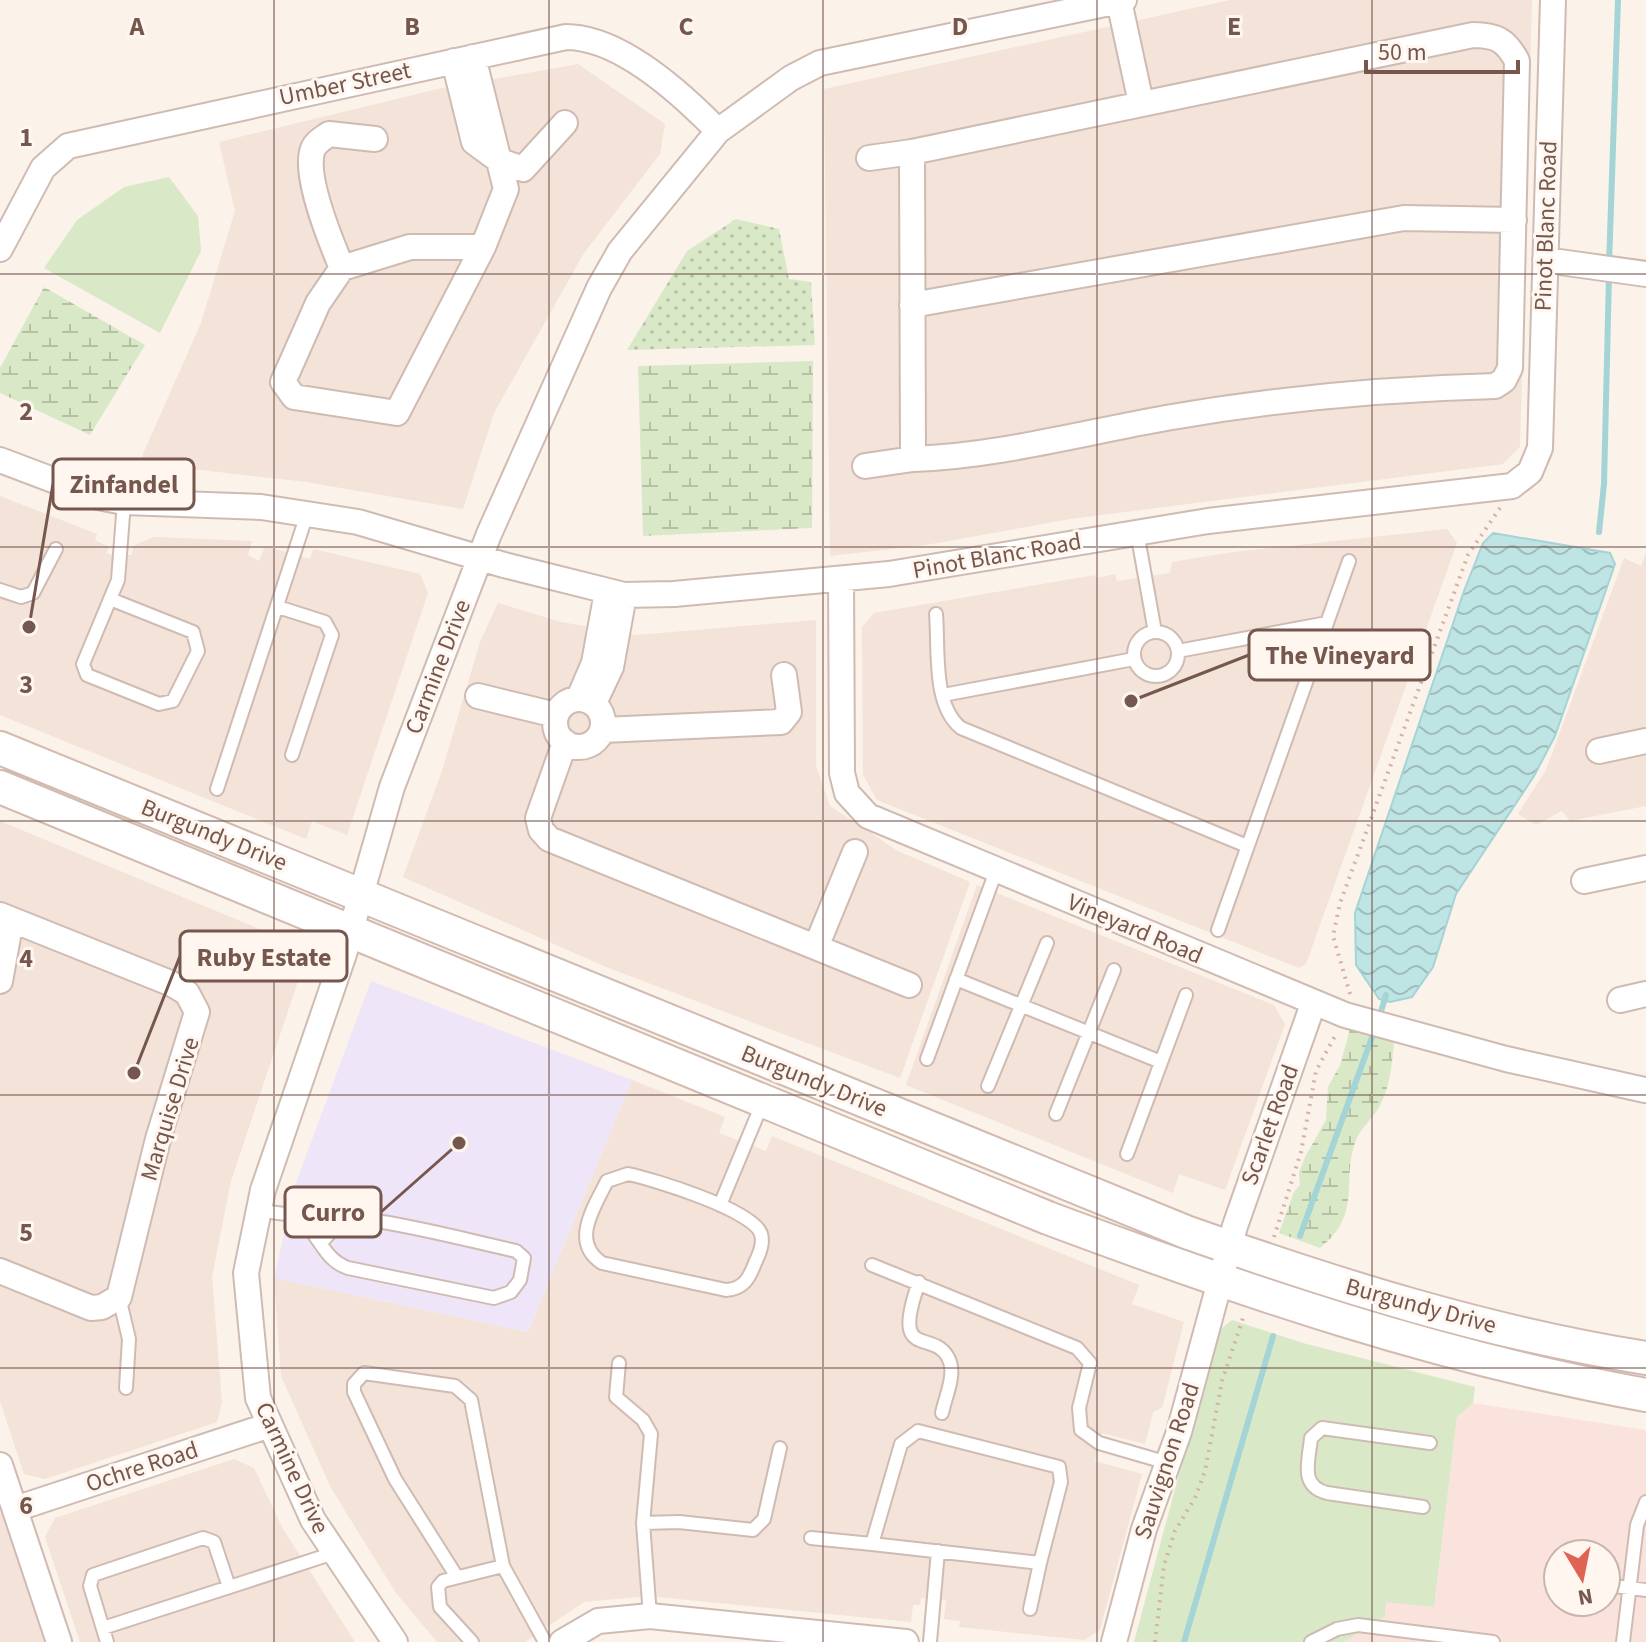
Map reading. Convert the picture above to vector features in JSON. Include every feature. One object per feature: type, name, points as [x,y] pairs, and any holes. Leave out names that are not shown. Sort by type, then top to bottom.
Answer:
[{"type":"main road","name":"Burgundy Drive","points":[[0,748],[1229,1247],[1328,1281],[1444,1315],[1575,1346],[1646,1358]]},
{"type":"main road","name":"Burgundy Drive","points":[[0,787],[1048,1218],[1220,1280],[1492,1361],[1564,1380],[1646,1395]]},
{"type":"street","points":[[1122,0],[1141,103]]},
{"type":"street","name":"Carmine Drive","points":[[395,1642],[313,1520],[258,1398],[247,1311],[246,1273],[259,1210],[350,931],[358,894],[392,787],[480,558],[617,256],[718,131],[791,78],[820,63],[1122,0]]},
{"type":"street","name":"Pinot Blanc Road","points":[[0,460],[88,493],[124,502],[261,507],[393,530],[480,558],[615,594],[674,594],[841,579],[1208,521],[1501,489],[1522,480],[1535,465],[1540,448],[1553,0]]},
{"type":"street","points":[[865,466],[954,457],[1186,415],[1405,388],[1495,386],[1504,380],[1510,368],[1517,61],[1509,46],[1493,35],[1473,35],[912,152],[869,158]]},
{"type":"street","name":"Umber Street","points":[[0,249],[43,168],[68,146],[566,37],[590,38],[619,51],[696,109],[718,131]]},
{"type":"street","points":[[463,59],[474,142],[500,161],[523,169],[565,123]]},
{"type":"street","points":[[342,268],[321,218],[311,154],[316,143],[329,134],[375,139]]},
{"type":"street","points":[[912,152],[913,459]]},
{"type":"street","points":[[483,247],[410,247],[342,268],[318,303],[283,382],[294,397],[397,413],[483,247],[506,189],[500,161]]},
{"type":"street","points":[[912,305],[1404,218],[1514,220]]},
{"type":"street","points":[[1545,260],[1642,274]]},
{"type":"street","name":"Vineyard Road","points":[[841,579],[842,773],[847,793],[868,816],[1313,1004],[1506,1059],[1645,1090]]},
{"type":"street","points":[[587,701],[594,663],[615,594]]},
{"type":"street","points":[[603,730],[603,715],[587,701],[565,703],[556,715],[556,730],[565,742],[587,746],[603,730],[781,722],[789,712],[784,675]]},
{"type":"street","points":[[478,696],[556,715]]},
{"type":"street","points":[[1599,751],[1646,741]]},
{"type":"street","points":[[565,742],[538,818],[541,830],[549,839],[909,985]]},
{"type":"street","points":[[816,947],[855,852]]},
{"type":"street","points":[[1584,881],[1646,868]]},
{"type":"street","points":[[0,981],[6,918]]},
{"type":"street","name":"Marquise Drive","points":[[6,918],[170,983],[187,993],[197,1012],[158,1139],[119,1297]]},
{"type":"street","points":[[1620,1000],[1646,994]]},
{"type":"street","name":"Scarlet Road","points":[[1220,1280],[1313,1004]]},
{"type":"street","points":[[764,1101],[777,1066]]},
{"type":"street","points":[[0,1271],[91,1308],[102,1307],[119,1297]]},
{"type":"street","name":"Sauvignon Road","points":[[1114,1642],[1144,1529],[1179,1432],[1220,1280]]},
{"type":"street","name":"Ochre Road","points":[[15,1509],[270,1425]]},
{"type":"street","points":[[0,1465],[59,1642]]},
{"type":"street","points":[[562,1642],[598,1621],[650,1616],[813,1637],[906,1642]]},
{"type":"lane","points":[[110,599],[193,632],[198,651],[173,701],[159,704],[87,675],[84,670],[83,658],[110,599],[120,566],[124,502]]},
{"type":"lane","points":[[217,789],[307,514]]},
{"type":"lane","points":[[1137,532],[1155,632]]},
{"type":"lane","points":[[0,590],[21,597],[33,593],[56,549]]},
{"type":"lane","points":[[1218,930],[1349,561]]},
{"type":"lane","points":[[278,607],[325,622],[332,631],[292,755]]},
{"type":"lane","points":[[936,614],[943,695],[948,714],[961,728],[1247,846]]},
{"type":"lane","points":[[1178,651],[1327,623]]},
{"type":"lane","points":[[1155,632],[1167,636],[1178,651],[1173,669],[1157,677],[1140,670],[1134,659],[1138,641],[1155,632]]},
{"type":"lane","points":[[943,695],[1134,659]]},
{"type":"lane","points":[[927,1059],[996,871]]},
{"type":"lane","points":[[988,1086],[1047,943]]},
{"type":"lane","points":[[1056,1114],[1114,970]]},
{"type":"lane","points":[[956,979],[1161,1062]]},
{"type":"lane","points":[[1127,1154],[1186,995]]},
{"type":"lane","points":[[720,1205],[764,1101]]},
{"type":"lane","points":[[615,1176],[646,1178],[720,1205],[753,1223],[760,1230],[762,1238],[749,1278],[734,1290],[602,1263],[593,1257],[586,1242],[591,1214],[607,1181],[615,1176]]},
{"type":"lane","points":[[259,1210],[298,1218],[343,1218],[403,1225],[516,1251],[524,1258],[520,1280],[506,1296],[494,1298],[348,1268],[330,1260],[315,1232],[298,1218]]},
{"type":"lane","points":[[321,1243],[343,1218]]},
{"type":"lane","points":[[872,1265],[1077,1348],[1090,1363],[1079,1408],[1081,1430],[1099,1443],[1168,1463]]},
{"type":"lane","points":[[919,1282],[908,1315],[909,1327],[914,1338],[943,1351],[949,1359],[951,1376],[942,1413]]},
{"type":"lane","points":[[119,1297],[129,1339],[126,1388]]},
{"type":"lane","points":[[619,1363],[616,1397],[643,1420],[651,1434],[643,1523],[650,1616]]},
{"type":"lane","points":[[457,1577],[395,1479],[354,1392],[354,1384],[364,1373],[455,1386],[471,1400],[503,1566],[545,1642]]},
{"type":"lane","points":[[1423,1507],[1312,1488],[1307,1481],[1311,1438],[1322,1428],[1430,1443]]},
{"type":"lane","points":[[872,1544],[901,1444],[918,1431],[1059,1467],[1061,1482],[1030,1609]]},
{"type":"lane","points":[[643,1523],[679,1522],[753,1530],[764,1519],[780,1448]]},
{"type":"lane","points":[[1623,1642],[1637,1525],[1646,1502]]},
{"type":"lane","points":[[107,1642],[90,1586],[93,1575],[194,1539],[209,1538],[214,1542],[229,1587]]},
{"type":"lane","points":[[811,1538],[1040,1563]]},
{"type":"lane","points":[[930,1642],[938,1551]]},
{"type":"lane","points":[[103,1628],[334,1553]]},
{"type":"lane","points":[[472,1642],[438,1602],[438,1587],[443,1581],[503,1566]]},
{"type":"lane","points":[[1622,1586],[1646,1590]]},
{"type":"lane","points":[[1311,1642],[1337,1629],[1358,1625],[1493,1642]]},
{"type":"path","points":[[1278,1243],[1273,1236],[1301,1152],[1313,1082],[1322,1058],[1347,1014],[1351,990],[1333,936],[1340,903],[1468,555],[1480,533],[1504,503]]},
{"type":"path","points":[[1155,1642],[1164,1565],[1175,1531],[1196,1496],[1205,1471],[1222,1381],[1243,1318]]},
{"type":"shaded area","points":[[1230,0],[1532,0],[1520,447],[1503,464],[1070,519],[926,545],[830,556],[824,89]]},
{"type":"shaded area","points":[[578,64],[665,124],[660,154],[584,253],[494,413],[463,509],[306,482],[139,463],[201,323],[235,211],[219,142],[438,89]]},
{"type":"shaded area","points":[[0,496],[97,534],[95,540],[109,547],[106,553],[111,555],[132,555],[133,546],[154,537],[252,541],[248,555],[259,561],[265,546],[310,559],[313,549],[420,574],[428,593],[347,835],[312,821],[306,839],[0,715]]},
{"type":"shaded area","points":[[1447,529],[1457,543],[1306,964],[1299,968],[877,800],[863,775],[862,627],[874,613],[1095,575],[1096,578],[1115,574],[1117,581],[1170,573],[1172,562],[1233,552]]},
{"type":"shaded area","points":[[1646,552],[1646,806],[1570,821],[1562,811],[1536,825],[1518,814],[1546,770],[1624,558],[1641,566]]},
{"type":"shaded area","points":[[498,603],[561,622],[637,635],[816,620],[816,766],[830,806],[898,851],[970,882],[900,1078],[606,967],[403,877],[442,771],[480,642]]},
{"type":"shaded area","points":[[0,821],[274,935],[267,954],[303,966],[231,1181],[212,1277],[222,1403],[217,1422],[45,1479],[24,1474],[0,1401]]},
{"type":"shaded area","points":[[977,885],[1274,1005],[1285,1024],[1225,1190],[1179,1174],[1173,1193],[906,1085]]},
{"type":"shaded area","points":[[371,981],[632,1080],[528,1332],[274,1278],[295,1185]]},
{"type":"shaded area","points":[[632,1080],[725,1117],[719,1133],[766,1151],[772,1136],[1139,1285],[1132,1304],[1184,1322],[1162,1408],[1153,1412],[1145,1444],[1102,1433],[1095,1461],[1142,1474],[1100,1630],[1084,1640],[959,1627],[960,1621],[944,1619],[946,1600],[921,1598],[920,1605],[913,1605],[911,1622],[648,1596],[584,1602],[525,1642],[437,1642],[396,1593],[331,1488],[281,1376],[274,1278],[528,1332]]},
{"type":"shaded area","points":[[1473,1403],[1646,1430],[1646,1642],[1344,1642],[1384,1616],[1386,1601],[1434,1607],[1457,1417]]},
{"type":"shaded area","points":[[0,1459],[59,1642],[0,1642]]},
{"type":"shaded area","points":[[234,1459],[254,1468],[283,1529],[355,1642],[80,1642],[45,1537],[55,1518]]},
{"type":"green space","points":[[169,177],[198,216],[201,251],[160,333],[44,268],[77,220],[124,187]]},
{"type":"green space","points":[[736,219],[779,229],[789,279],[811,282],[815,345],[627,350],[687,251]]},
{"type":"green space","points":[[44,287],[145,345],[90,435],[0,393],[0,368]]},
{"type":"green space","points":[[813,361],[812,528],[643,536],[638,366]]},
{"type":"green space","points":[[1350,1029],[1394,1042],[1391,1068],[1382,1101],[1356,1140],[1347,1210],[1334,1235],[1320,1248],[1279,1233],[1294,1192],[1300,1185],[1299,1172],[1305,1157],[1326,1120],[1328,1087],[1340,1065]]},
{"type":"green space","points":[[1232,1320],[1303,1343],[1475,1387],[1473,1403],[1457,1417],[1434,1607],[1386,1602],[1385,1616],[1344,1642],[1134,1642],[1217,1332]]},
{"type":"water","points":[[1493,533],[1610,553],[1615,564],[1555,736],[1534,776],[1456,894],[1433,967],[1412,997],[1390,1002],[1379,999],[1356,965],[1355,913],[1464,591],[1483,543]]},
{"type":"waterway","points":[[1609,265],[1618,0]]},
{"type":"waterway","points":[[1599,532],[1604,484],[1609,276]]},
{"type":"waterway","points":[[1379,1018],[1386,995]]},
{"type":"waterway","points":[[1300,1236],[1375,1029]]},
{"type":"waterway","points":[[1184,1642],[1273,1336]]},
{"type":"place","name":"Zinfandel","points":[[29,627]]},
{"type":"place","name":"The Vineyard","points":[[1131,701]]},
{"type":"place","name":"Ruby Estate","points":[[134,1073]]},
{"type":"place","name":"Curro","points":[[459,1143]]}]
